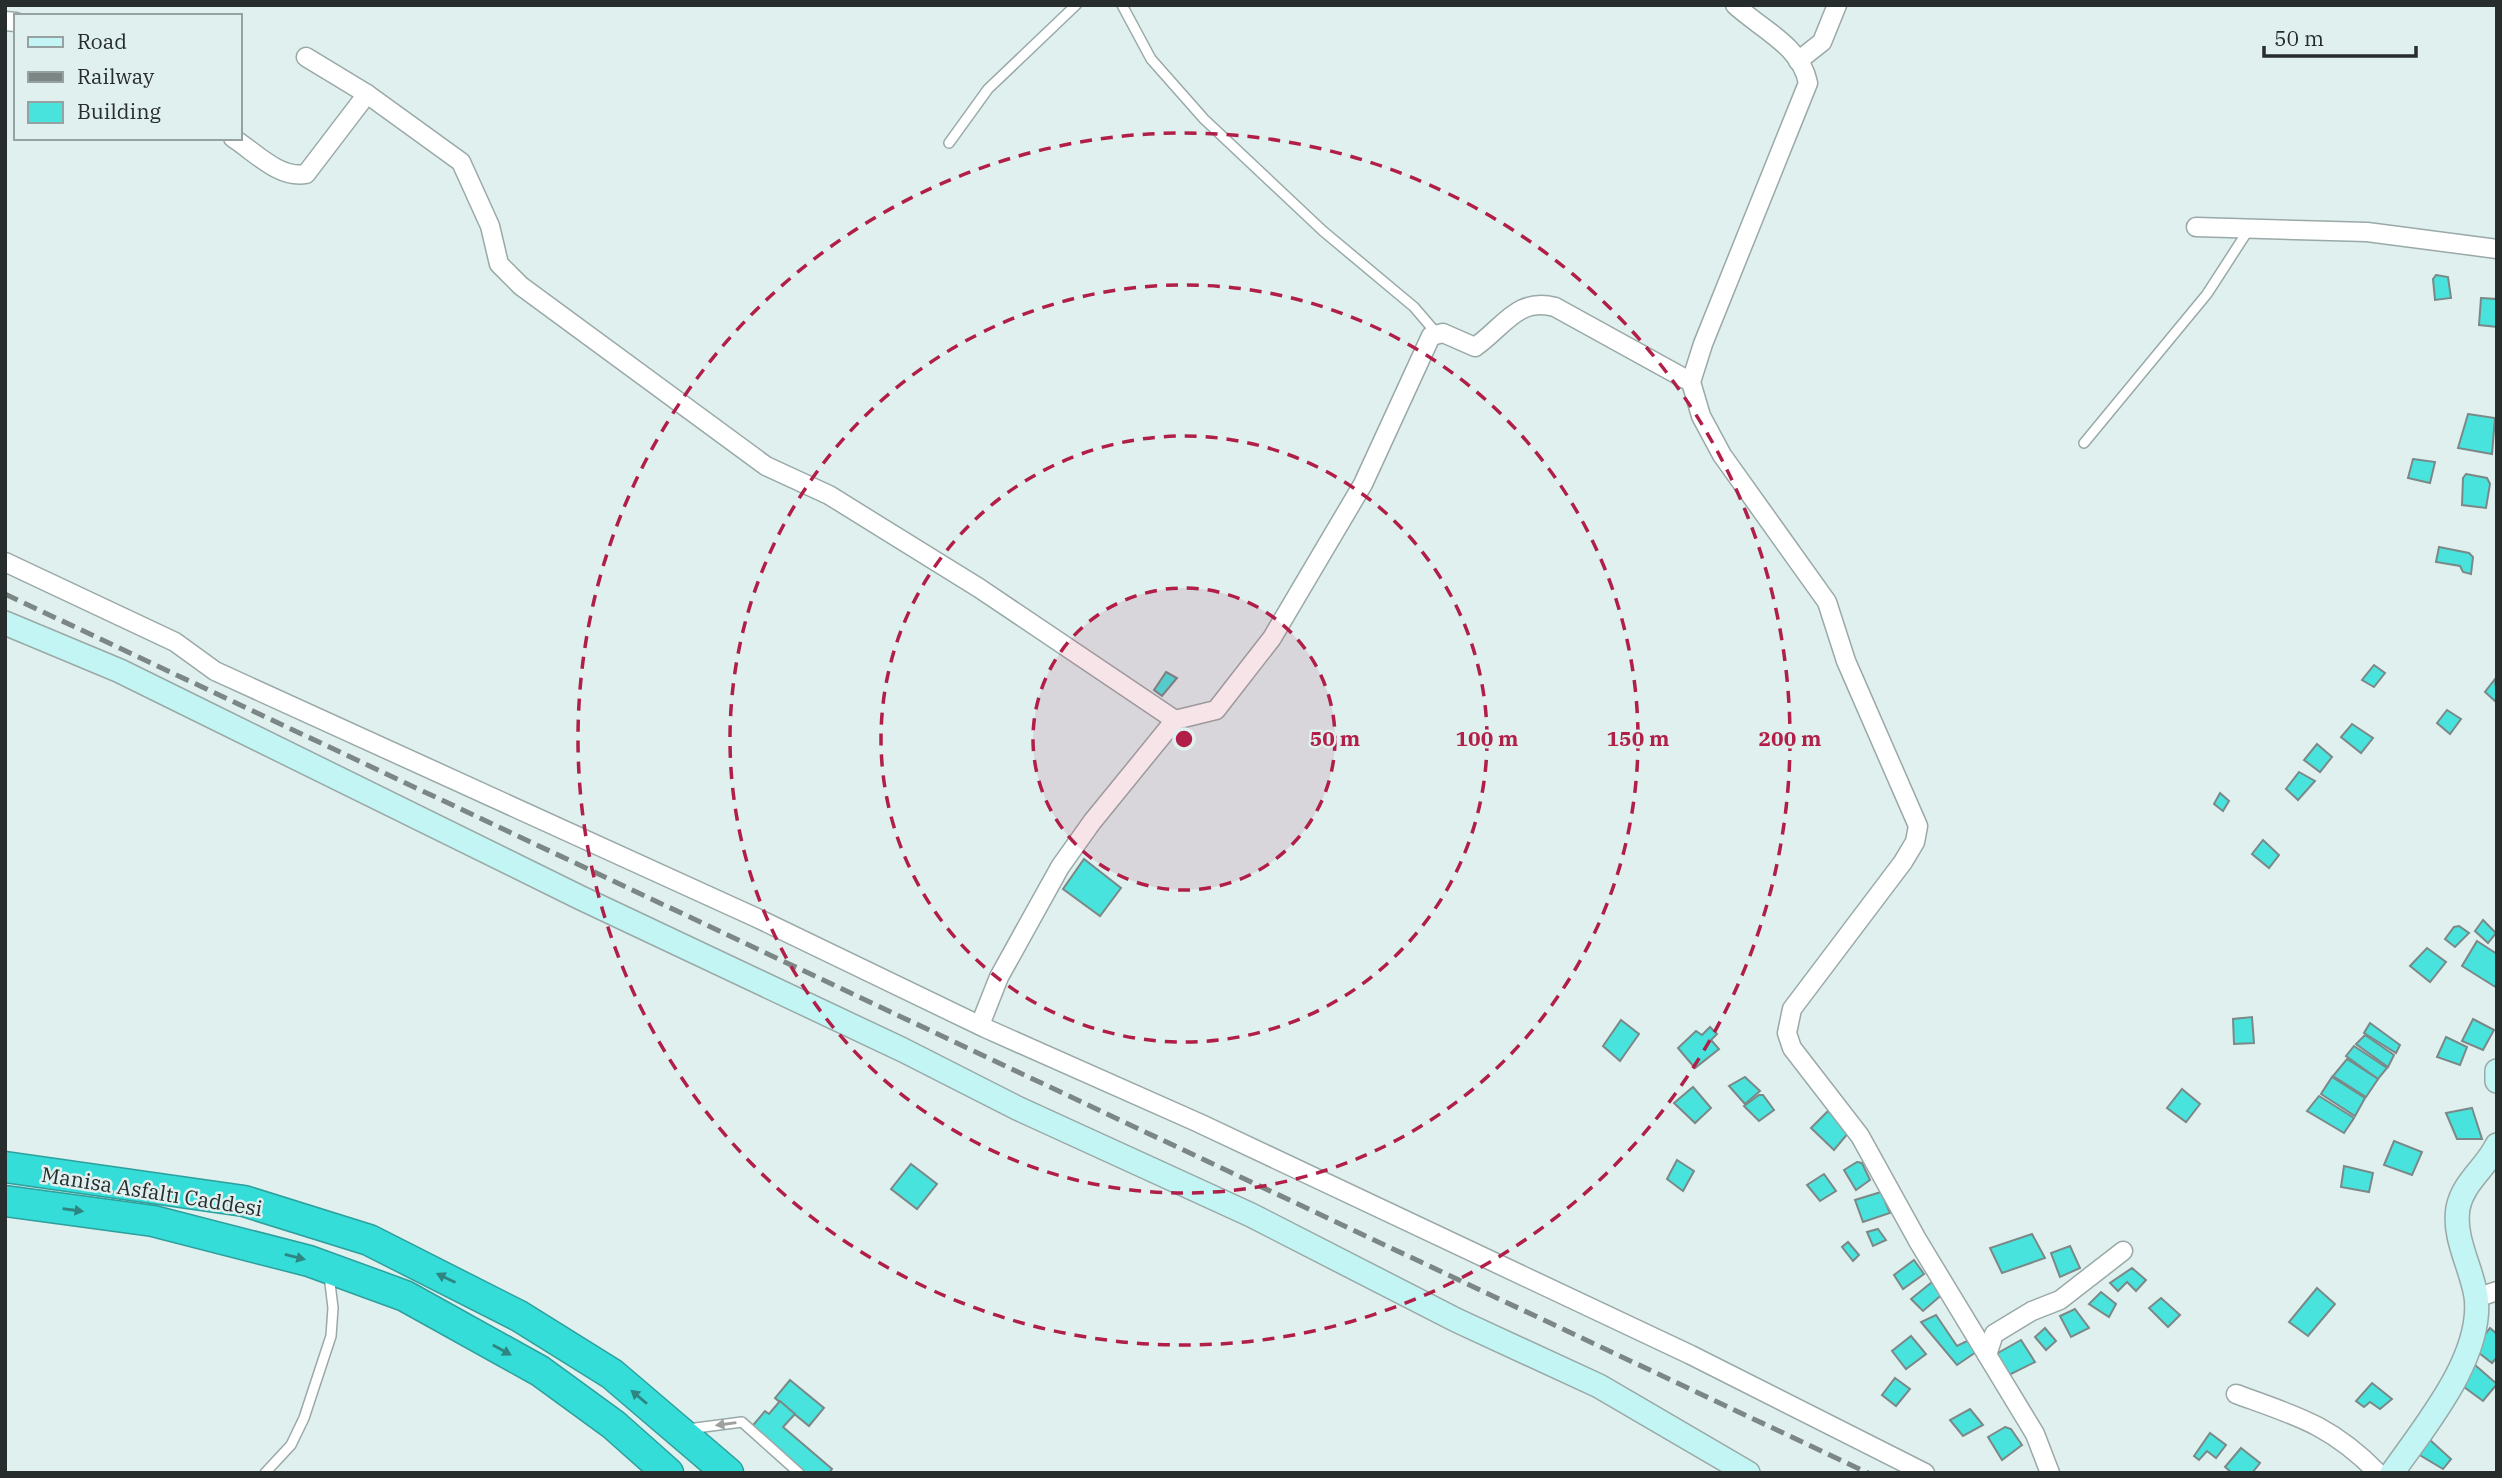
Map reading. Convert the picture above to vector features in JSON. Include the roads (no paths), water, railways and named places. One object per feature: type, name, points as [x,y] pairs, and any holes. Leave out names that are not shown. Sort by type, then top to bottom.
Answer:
[{"type":"highway","name":"Manisa Asfaltı Caddesi","points":[[5,1167],[244,1202],[369,1240],[519,1316],[612,1374],[728,1473]]},
{"type":"highway","name":"Manisa Asfaltı Caddesi","points":[[5,1201],[153,1221],[329,1268],[405,1296],[540,1371],[614,1425],[668,1473]]},
{"type":"street","points":[[1735,5],[1789,48],[1805,70],[1808,83],[1703,344],[1691,382],[1701,416],[1722,455],[1827,602],[1846,662],[1918,826],[1916,842],[1903,862],[1792,1009],[1787,1033],[1793,1048],[1860,1136],[1918,1241],[2035,1434],[2050,1473]]},
{"type":"street","points":[[1798,61],[1822,42],[1837,5]]},
{"type":"street","points":[[306,57],[367,94],[461,162],[490,226],[499,264],[521,286],[766,466],[829,495],[979,588],[1175,720]]},
{"type":"street","points":[[236,140],[284,172],[296,176],[306,174],[367,94]]},
{"type":"street","points":[[2196,228],[2367,232],[2497,249]]},
{"type":"street","points":[[980,1025],[999,977],[1060,867],[1175,720],[1216,710],[1272,638],[1363,484],[1431,336],[1443,333],[1475,347],[1520,310],[1536,302],[1555,307],[1691,382]]},
{"type":"street","points":[[5,562],[175,642],[215,671],[757,918],[980,1025],[1199,1123],[1691,1355],[1925,1473]]},
{"type":"street","points":[[5,623],[120,671],[581,898],[903,1050],[1017,1108],[1251,1215],[1456,1320],[1599,1386],[1748,1473]]},
{"type":"street","points":[[2497,1071],[2497,1081]]},
{"type":"street","points":[[2392,1473],[2437,1409],[2463,1363],[2477,1310],[2486,1295],[2473,1276],[2456,1230],[2459,1206],[2467,1184],[2489,1162],[2497,1145]]},
{"type":"street","points":[[1987,1355],[1994,1334],[2032,1311],[2060,1300],[2123,1251]]},
{"type":"street","points":[[2236,1394],[2314,1422],[2353,1447],[2378,1473]]},
{"type":"lane","points":[[949,143],[988,89],[1076,5]]},
{"type":"lane","points":[[1122,5],[1151,59],[1204,119],[1323,231],[1413,307],[1438,335]]},
{"type":"lane","points":[[2084,443],[2207,293],[2249,229]]},
{"type":"lane","points":[[265,1473],[291,1445],[304,1418],[331,1336],[333,1308],[329,1268]]},
{"type":"lane","points":[[678,1431],[742,1422],[799,1473]]},
{"type":"railway","points":[[5,594],[1868,1473]]}]
